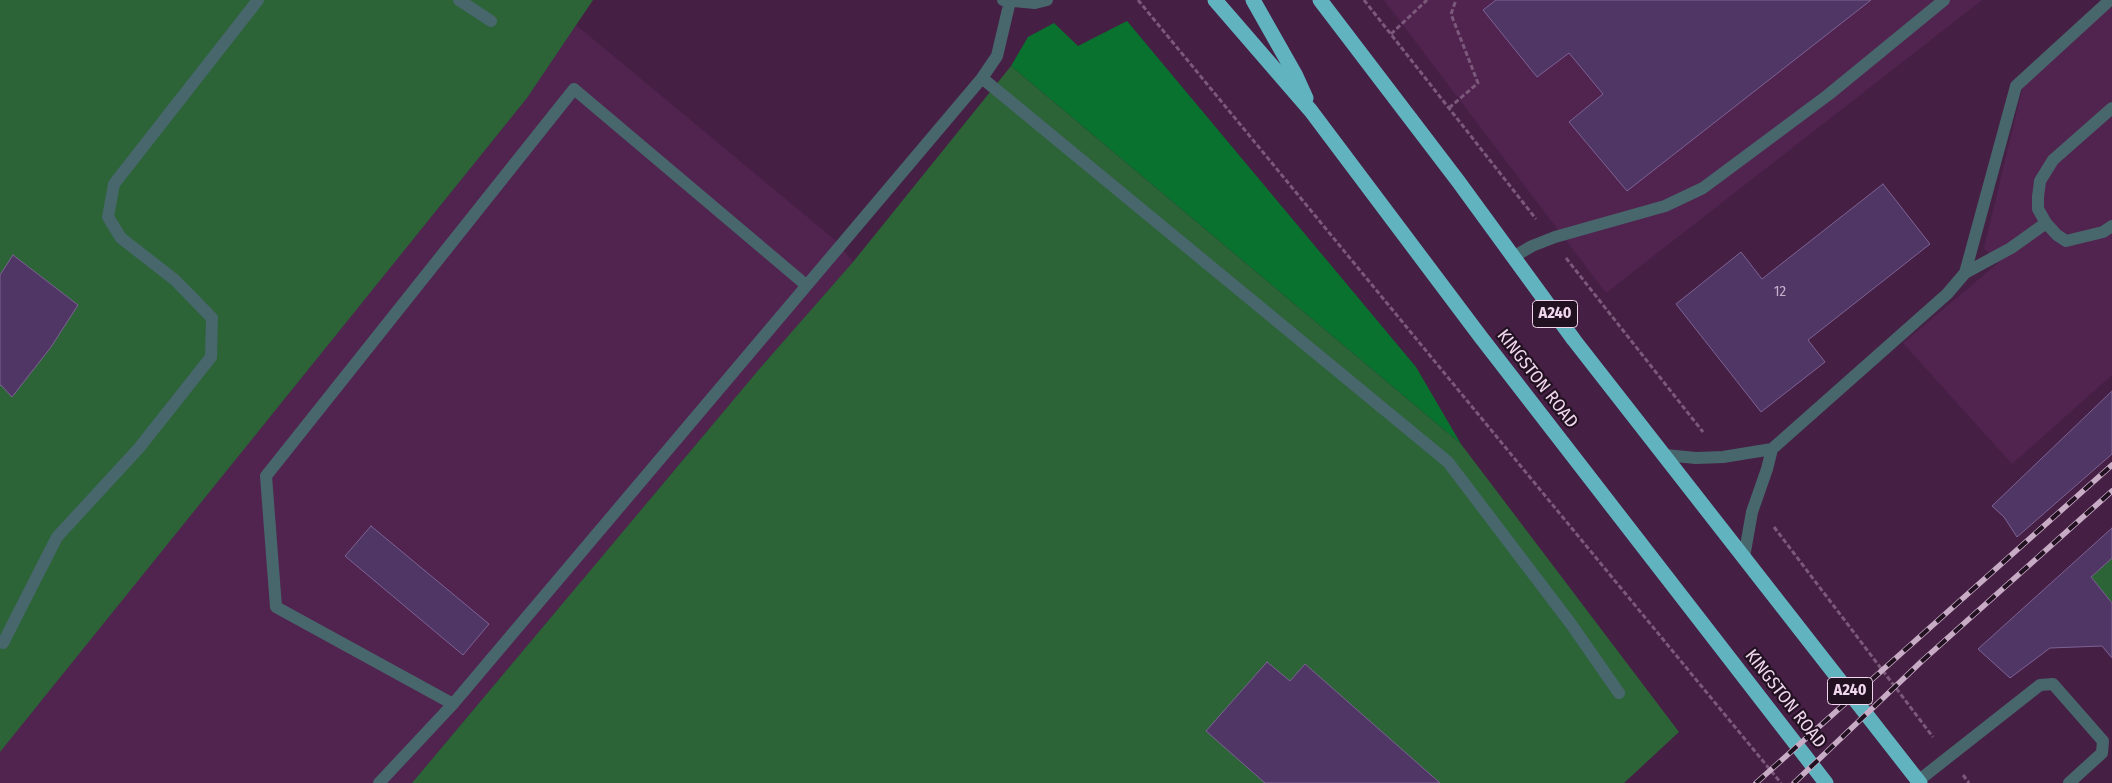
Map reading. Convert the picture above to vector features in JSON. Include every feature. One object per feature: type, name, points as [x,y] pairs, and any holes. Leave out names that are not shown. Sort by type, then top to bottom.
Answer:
[{"type":"highway","name":"KINGSTON ROAD","points":[[1215,0],[1312,111],[1480,336],[1826,783]]},
{"type":"highway","points":[[1253,0],[1296,76],[1312,111]]},
{"type":"highway","name":"A240","points":[[1320,0],[1574,340],[1919,782]]},
{"type":"street","points":[[3,643],[56,537],[139,448],[212,357],[212,318],[175,280],[121,238],[108,217],[114,184],[258,0]]},
{"type":"street","points":[[459,0],[491,21]]},
{"type":"street","points":[[1513,256],[1532,246],[1552,239],[1665,206],[1703,188],[1828,96],[1944,0]]},
{"type":"street","points":[[1965,273],[2016,86],[2110,0]]},
{"type":"street","points":[[379,783],[453,704],[982,78],[997,56],[1006,1],[1040,1]]},
{"type":"street","points":[[982,78],[1448,462],[1571,624],[1619,693]]},
{"type":"street","points":[[453,704],[276,607],[266,476],[574,88],[806,285]]},
{"type":"street","points":[[2112,108],[2052,160],[2040,180],[2038,196],[2038,209],[2046,223],[2057,236],[2066,241],[2102,232],[2112,226]]},
{"type":"street","points":[[1665,455],[1696,458],[1723,457],[1772,449],[1947,294],[1965,273],[2011,248],[2046,223]]},
{"type":"street","points":[[1744,557],[1752,512],[1772,449]]},
{"type":"street","points":[[1919,782],[2040,685],[2053,684],[2103,741],[2102,753],[2069,783]]},
{"type":"path","points":[[1138,0],[1781,783]]},
{"type":"path","points":[[1391,34],[1427,0]]},
{"type":"path","points":[[1449,108],[1478,82],[1451,14],[1456,0]]},
{"type":"path","points":[[1770,522],[1934,738]]},
{"type":"shaded area","points":[[1384,0],[1982,0],[1606,293]]},
{"type":"shaded area","points":[[2112,5],[2112,375],[2012,464],[1903,343],[1998,263],[1984,248],[2023,86]]},
{"type":"shaded area","points":[[576,25],[835,240],[853,262],[761,367],[412,783],[0,783],[0,752],[2,749],[527,98]]},
{"type":"green space","points":[[0,0],[593,0],[527,98],[0,752]]},
{"type":"green space","points":[[1127,21],[1416,367],[1461,444],[1011,66],[1028,37],[1054,23],[1078,46]]},
{"type":"green space","points":[[1011,66],[1461,444],[1679,732],[1624,783],[412,783],[761,367],[853,262]]},
{"type":"green space","points":[[2112,558],[2112,603],[2091,577]]},
{"type":"building","points":[[1496,0],[1871,0],[1627,191],[1569,122],[1603,94],[1569,53],[1537,77],[1483,10]]},
{"type":"building","points":[[1883,184],[1930,244],[1808,340],[1825,362],[1761,412],[1676,304],[1741,252],[1762,279]]},
{"type":"building","points":[[13,255],[78,305],[51,347],[12,397],[0,386],[0,275]]},
{"type":"building","points":[[2112,391],[2112,454],[2017,537],[2004,517],[1992,506]]},
{"type":"building","points":[[371,526],[489,624],[463,655],[345,556]]},
{"type":"building","points":[[2112,528],[2112,558],[2091,577],[2112,603],[2112,658],[2102,646],[2050,648],[2010,678],[1978,649]]},
{"type":"building","points":[[1267,662],[1290,681],[1305,664],[1440,783],[1265,783],[1206,731]]},
{"type":"railway","points":[[1756,783],[2112,465]]},
{"type":"railway","points":[[1794,783],[1922,661],[2112,491]]}]
